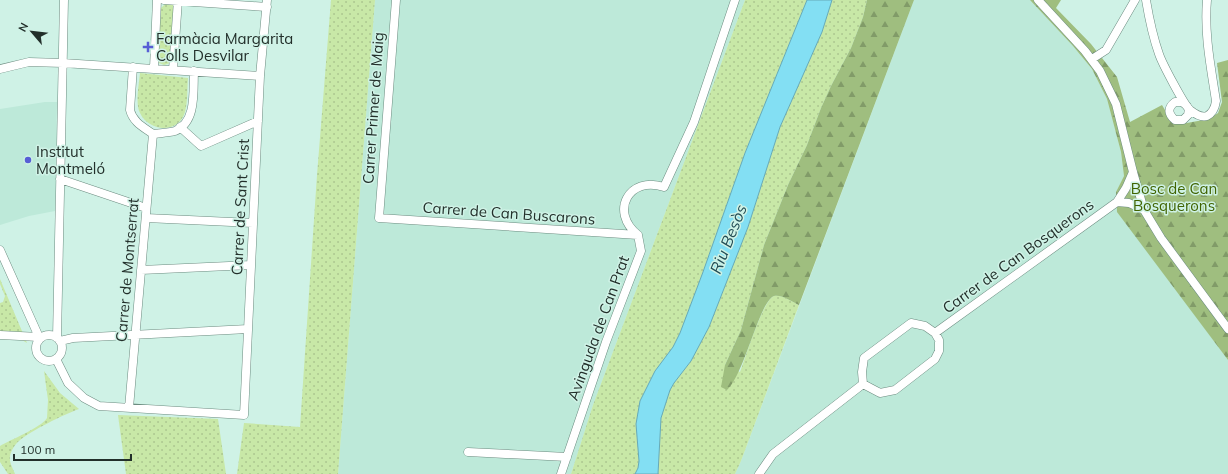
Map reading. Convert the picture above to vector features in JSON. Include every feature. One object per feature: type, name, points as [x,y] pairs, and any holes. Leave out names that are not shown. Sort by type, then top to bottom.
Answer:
[{"type":"street","points":[[0,250],[40,337],[37,346],[38,354],[45,360],[50,361],[56,359],[62,350],[58,339],[64,0]]},
{"type":"street","points":[[154,68],[157,0]]},
{"type":"street","points":[[164,0],[267,3]]},
{"type":"street","points":[[173,70],[178,0]]},
{"type":"street","name":"Carrer Primer de Maig","points":[[379,218],[396,0]]},
{"type":"street","points":[[638,235],[630,230],[626,221],[624,209],[628,198],[636,189],[647,184],[656,184],[664,188],[694,122],[735,0]]},
{"type":"street","points":[[1038,0],[1092,60],[1107,83],[1116,104],[1132,172],[1144,210],[1161,238],[1228,329]]},
{"type":"street","points":[[1092,60],[1106,50],[1135,0]]},
{"type":"street","points":[[1146,0],[1160,55],[1188,108],[1198,116],[1205,117],[1215,108],[1216,101],[1208,49],[1206,12],[1207,0]]},
{"type":"street","name":"Carrer de Sant Crist","points":[[129,408],[244,415],[260,76],[267,3]]},
{"type":"street","points":[[0,69],[29,62],[154,68],[260,76]]},
{"type":"street","points":[[133,67],[130,110],[137,123],[153,134],[174,131],[185,124],[192,110],[194,71]]},
{"type":"street","points":[[180,127],[201,146],[258,121]]},
{"type":"street","name":"Carrer de Montserrat","points":[[129,408],[153,134]]},
{"type":"street","name":"Carrer de Can Bosquerons","points":[[935,333],[1118,202],[1126,188],[1132,172]]},
{"type":"street","points":[[60,179],[146,208]]},
{"type":"street","name":"Carrer de Can Bosquerons","points":[[1118,202],[1129,203],[1144,210]]},
{"type":"street","points":[[146,218],[253,223]]},
{"type":"street","name":"Carrer de Can Buscarons","points":[[379,218],[638,235]]},
{"type":"street","name":"Avinguda de Can Prat","points":[[562,474],[606,342],[641,251],[638,235]]},
{"type":"street","points":[[141,270],[251,265]]},
{"type":"street","name":"Carrer de Can Bosquerons","points":[[911,323],[924,326],[935,333],[939,340],[939,351],[935,359],[895,390],[880,393],[863,384],[862,372],[864,358],[911,323]]},
{"type":"street","points":[[0,335],[40,337],[48,335],[58,339],[248,329]]},
{"type":"street","points":[[56,359],[68,383],[84,398],[99,406],[129,408]]},
{"type":"street","points":[[759,474],[773,454],[863,384]]},
{"type":"street","points":[[468,452],[567,457]]},
{"type":"shaded area","points":[[375,0],[745,0],[593,405],[571,474],[338,474]]},
{"type":"shaded area","points":[[914,0],[1030,0],[1073,46],[1092,69],[1107,99],[1121,152],[1124,176],[1116,192],[1184,300],[1228,360],[1228,474],[735,474]]},
{"type":"shaded area","name":"Institut Montmeló","points":[[45,102],[57,102],[55,211],[29,216],[0,225],[0,109]]},
{"type":"green space","points":[[331,0],[375,0],[338,474],[237,474],[244,423],[300,427],[317,175]]},
{"type":"green space","points":[[745,0],[807,0],[745,153],[680,333],[673,347],[655,371],[640,401],[636,424],[639,461],[638,468],[635,474],[571,474],[593,405]]},
{"type":"green space","points":[[832,0],[867,0],[863,17],[851,48],[821,108],[807,145],[788,185],[764,245],[741,330],[725,365],[740,372],[760,318],[770,300],[774,296],[783,297],[799,305],[735,474],[658,474],[661,418],[670,390],[691,361],[709,327],[748,227],[780,127],[822,32]]},
{"type":"green space","points":[[867,0],[914,0],[799,305],[780,296],[774,296],[768,301],[757,324],[740,369],[734,381],[727,390],[721,387],[725,365],[741,330],[764,245],[788,185],[807,145],[821,108],[851,48],[863,17]]},
{"type":"green space","name":"Bosc de Can Bosquerons","points":[[1030,0],[1061,0],[1056,8],[1091,44],[1117,77],[1130,122],[1162,105],[1171,120],[1181,124],[1209,119],[1218,113],[1222,102],[1217,63],[1228,60],[1228,360],[1117,212],[1116,192],[1124,176],[1121,152],[1107,99],[1092,69],[1073,46]]},
{"type":"green space","points":[[166,3],[173,5],[175,10],[170,63],[164,65],[159,63],[157,60],[161,8]]},
{"type":"green space","points":[[140,73],[188,78],[185,112],[182,119],[177,124],[164,128],[157,127],[144,119],[140,113],[138,104]]},
{"type":"green space","points":[[0,279],[27,343],[22,340],[0,339],[0,303],[3,302],[5,296],[0,284]]},
{"type":"green space","points":[[44,371],[60,393],[79,409],[39,428],[18,442],[13,448],[10,456],[15,474],[8,474],[0,462],[0,446],[33,429],[44,422],[47,418],[48,400]]},
{"type":"green space","points":[[118,415],[218,419],[226,474],[126,474]]},
{"type":"water","name":"Riu Besòs","points":[[807,0],[832,0],[822,32],[780,127],[748,227],[709,327],[691,361],[670,390],[661,418],[658,474],[635,474],[639,461],[636,424],[640,401],[655,371],[673,347],[680,333],[745,153]]},
{"type":"place","name":"Farmàcia Margarita Colls Desvilar","points":[[148,47]]},
{"type":"place","name":"Institut Montmeló","points":[[28,160]]}]
